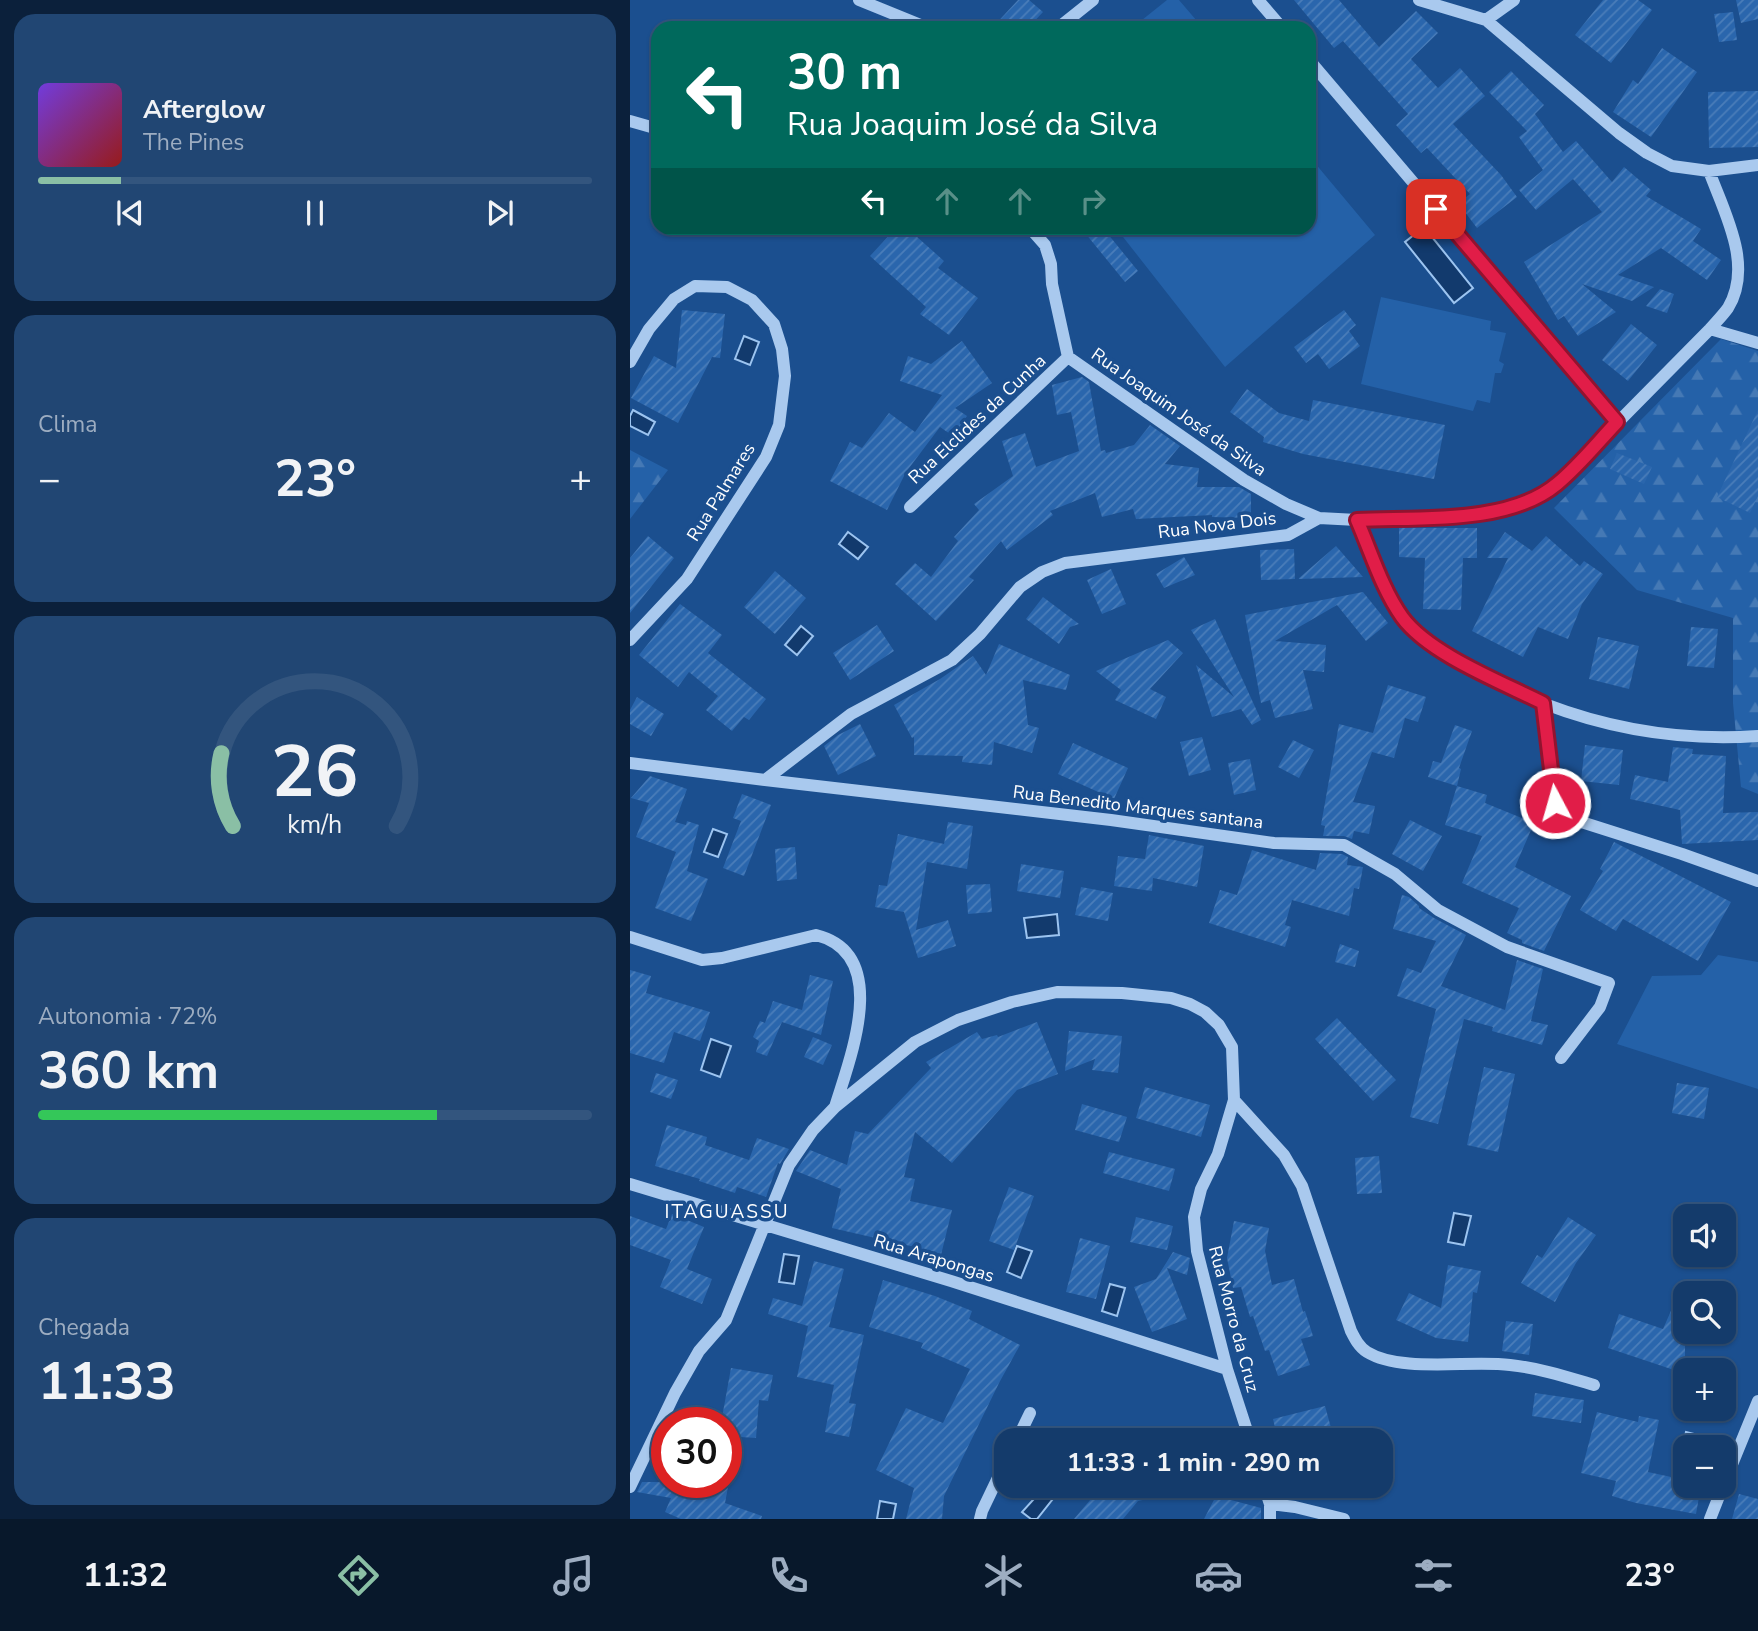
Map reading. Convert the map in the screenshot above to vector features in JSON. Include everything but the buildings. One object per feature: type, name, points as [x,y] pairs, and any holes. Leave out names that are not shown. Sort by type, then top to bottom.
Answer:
[{"type":"street","points":[[859,0],[911,21]]},
{"type":"street","points":[[1067,21],[1093,0]]},
{"type":"street","points":[[1258,0],[1276,21]]},
{"type":"street","points":[[1419,0],[1486,20],[1619,133],[1647,153],[1672,166],[1709,171],[1758,164]]},
{"type":"street","points":[[1486,20],[1514,0]]},
{"type":"street","points":[[1316,68],[1617,422]]},
{"type":"street","points":[[630,121],[651,127]]},
{"type":"street","points":[[1319,518],[1357,520],[1488,513],[1525,502],[1556,485],[1710,329],[1728,307],[1737,284],[1740,263],[1709,171]]},
{"type":"street","name":"Rua Joaquim José da Silva","points":[[1036,235],[1045,245],[1051,264],[1052,284],[1068,356],[1244,480],[1286,504],[1319,518]]},
{"type":"street","name":"Rua Palmares","points":[[630,362],[649,329],[674,299],[695,286],[727,287],[752,300],[774,324],[782,349],[785,376],[779,425],[766,457],[687,579],[630,640]]},
{"type":"street","points":[[1710,329],[1758,343]]},
{"type":"street","name":"Rua Elclides da Cunha","points":[[910,507],[1068,356]]},
{"type":"street","name":"Rua Nova Dois","points":[[765,780],[851,714],[952,660],[980,634],[1020,587],[1042,572],[1078,561],[1288,535],[1319,518]]},
{"type":"street","points":[[1357,520],[1389,595],[1402,616],[1418,635],[1438,649],[1543,703],[1608,724],[1661,735],[1758,736]]},
{"type":"street","points":[[1543,703],[1555,803],[1563,814],[1758,881]]},
{"type":"street","name":"Rua Benedito Marques santana","points":[[630,763],[1274,842],[1344,845],[1395,874],[1437,910],[1507,947],[1609,983],[1600,1007],[1561,1058]]},
{"type":"street","points":[[630,937],[702,960],[722,958],[816,935],[830,938],[847,951],[861,987],[857,1038],[835,1107]]},
{"type":"street","name":"Rua Morro da Cruz","points":[[630,1487],[699,1351],[726,1320],[789,1165],[813,1130],[835,1107],[915,1042],[958,1020],[1012,1002],[1057,992],[1122,993],[1171,998],[1205,1012],[1219,1025],[1232,1047],[1234,1100],[1218,1154],[1201,1189],[1194,1217],[1197,1251],[1227,1368],[1246,1428]]},
{"type":"street","points":[[1234,1100],[1284,1155],[1302,1186],[1351,1331],[1359,1346],[1369,1353],[1410,1364],[1475,1362],[1513,1365],[1594,1385]]},
{"type":"street","name":"Rua Arapongas","points":[[630,1184],[1227,1368]]},
{"type":"street","points":[[1736,1452],[1758,1401]]},
{"type":"street","points":[[1023,1428],[1030,1413]]},
{"type":"street","points":[[980,1519],[994,1486]]},
{"type":"street","points":[[1268,1498],[1270,1519]]},
{"type":"street","points":[[1710,1519],[1718,1498]]},
{"type":"street","points":[[1270,1504],[1343,1519]]},
{"type":"green space","points":[[1167,0],[1179,0],[1197,21],[1141,21]]},
{"type":"green space","points":[[1316,164],[1375,235],[1225,367],[1121,235],[1316,235]]},
{"type":"green space","points":[[1381,297],[1491,321],[1490,330],[1506,333],[1499,361],[1504,364],[1501,373],[1495,373],[1490,403],[1477,400],[1473,411],[1361,384]]},
{"type":"green space","points":[[1721,339],[1758,351],[1758,794],[1741,787],[1733,703],[1733,618],[1637,590],[1554,508]]},
{"type":"green space","points":[[630,450],[668,470],[630,519]]},
{"type":"green space","points":[[1718,955],[1758,962],[1758,1089],[1617,1044],[1652,976],[1701,975]]},
{"type":"shaded area","points":[[1424,227],[1473,288],[1454,303],[1405,242]]},
{"type":"shaded area","points":[[744,336],[759,342],[750,365],[735,359]]},
{"type":"shaded area","points":[[633,410],[655,422],[648,435],[630,426]]},
{"type":"shaded area","points":[[848,532],[868,547],[858,559],[839,544]]},
{"type":"shaded area","points":[[801,626],[813,636],[797,655],[785,645]]},
{"type":"shaded area","points":[[713,829],[727,834],[718,857],[704,852]]},
{"type":"shaded area","points":[[1057,914],[1059,935],[1027,938],[1024,918]]},
{"type":"shaded area","points":[[711,1039],[731,1046],[720,1077],[701,1070]]},
{"type":"shaded area","points":[[1454,1213],[1471,1216],[1464,1245],[1448,1242]]},
{"type":"shaded area","points":[[1017,1246],[1032,1251],[1021,1278],[1007,1272]]},
{"type":"shaded area","points":[[784,1254],[799,1256],[794,1284],[779,1282]]},
{"type":"shaded area","points":[[1110,1284],[1125,1288],[1117,1316],[1102,1311]]},
{"type":"shaded area","points":[[1035,1498],[1052,1500],[1037,1519],[1031,1519],[1022,1512]]},
{"type":"shaded area","points":[[880,1501],[896,1504],[893,1519],[877,1519]]},
{"type":"district","name":"ITAGUASSU","points":[[727,1212]]},
{"type":"route","points":[[1436,209],[1617,422],[1556,485],[1525,502],[1488,513],[1357,520],[1389,595],[1418,635],[1438,649],[1543,703],[1555,803]]}]
